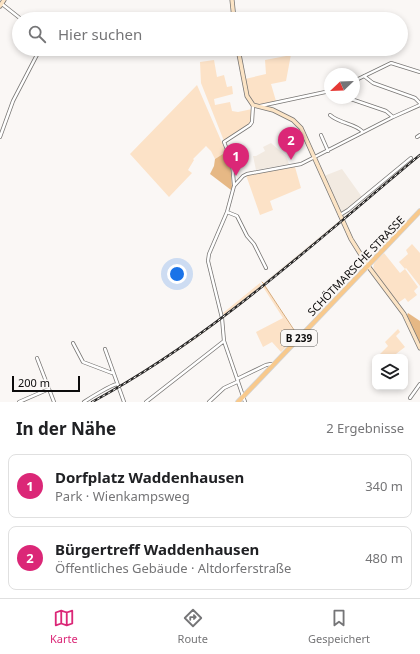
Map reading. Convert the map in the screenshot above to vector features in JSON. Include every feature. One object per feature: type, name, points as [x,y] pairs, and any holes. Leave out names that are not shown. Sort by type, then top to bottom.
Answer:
[{"type":"main road","points":[[232,0],[233,12]]},
{"type":"main road","points":[[239,56],[247,96],[253,105],[273,110],[298,124],[305,134],[351,239],[368,266],[404,314],[420,348]]},
{"type":"main road","name":"SCHÖTMARSCHE STRASSE","points":[[238,402],[244,400],[420,211]]},
{"type":"street","points":[[2,3],[13,12]]},
{"type":"street","points":[[0,137],[13,101],[36,56]]},
{"type":"street","points":[[360,78],[391,63],[420,72]]},
{"type":"street","points":[[234,186],[243,176],[247,174],[301,164],[315,158],[420,104],[415,98],[373,83],[364,76]]},
{"type":"street","points":[[259,106],[324,92]]},
{"type":"street","points":[[360,102],[386,111],[393,117]]},
{"type":"street","points":[[244,400],[224,341],[222,318],[208,258],[227,212],[234,186],[232,162],[224,142],[250,125],[252,122],[253,105]]},
{"type":"street","points":[[330,115],[334,119],[360,129],[363,132]]},
{"type":"street","points":[[321,135],[328,151]]},
{"type":"street","points":[[417,138],[420,135]]},
{"type":"street","points":[[340,215],[412,158]]},
{"type":"street","points":[[227,212],[237,216],[246,236],[254,244],[266,268]]},
{"type":"street","points":[[146,402],[224,341]]},
{"type":"street","points":[[73,343],[83,362],[113,373]]},
{"type":"street","points":[[105,349],[124,402]]},
{"type":"street","points":[[37,358],[54,402]]},
{"type":"street","points":[[209,402],[224,388],[266,365],[271,364]]},
{"type":"street","points":[[84,402],[108,389],[113,384],[117,384]]},
{"type":"street","points":[[410,398],[420,384]]},
{"type":"street","points":[[19,402],[50,389]]},
{"type":"shaded area","points":[[291,56],[286,81],[271,84],[276,101],[260,105],[254,104],[248,96],[245,79],[266,74],[265,60]]},
{"type":"shaded area","points":[[214,60],[217,77],[224,75],[227,87],[232,86],[233,94],[214,99],[215,105],[230,102],[232,111],[238,112],[252,109],[251,122],[249,125],[224,141],[201,83],[200,62]]},
{"type":"shaded area","points":[[197,85],[226,152],[215,159],[211,151],[206,146],[193,159],[194,160],[188,170],[192,173],[169,197],[130,154]]},
{"type":"shaded area","points":[[271,143],[286,156],[289,164],[256,170],[253,156],[265,151],[263,147]]},
{"type":"shaded area","points":[[226,152],[230,162],[231,190],[210,174],[214,166],[215,159]]},
{"type":"shaded area","points":[[420,154],[420,156],[343,220],[342,218],[344,215],[345,216]]},
{"type":"shaded area","points":[[295,167],[301,188],[270,201],[273,210],[260,215],[246,175]]},
{"type":"shaded area","points":[[342,169],[362,197],[340,214],[324,176]]},
{"type":"shaded area","points":[[340,220],[342,222],[224,318],[223,316]]},
{"type":"shaded area","points":[[412,244],[420,253],[420,286],[406,268],[405,269],[399,262],[408,254],[406,250]]},
{"type":"shaded area","points":[[384,253],[400,273],[405,269],[418,287],[414,291],[417,295],[408,302],[405,298],[398,303],[375,272],[373,266],[375,261]]},
{"type":"shaded area","points":[[260,283],[261,286],[224,315],[223,313]]},
{"type":"shaded area","points":[[265,286],[295,333],[295,338],[281,352],[272,342],[263,347],[256,332],[283,318],[263,287]]},
{"type":"shaded area","points":[[408,313],[420,321],[420,345],[407,315]]},
{"type":"shaded area","points":[[221,316],[221,320],[196,339],[133,380],[132,378],[195,337],[218,320]]},
{"type":"shaded area","points":[[398,329],[400,332],[396,336],[405,347],[396,354],[380,354],[388,346],[385,342]]},
{"type":"waterway","points":[[265,286],[296,333]]},
{"type":"railway","points":[[92,402],[137,376],[180,348],[221,318],[262,287],[420,155]]},
{"type":"place","name":"Bürgertreff Waddenhausen","points":[[291,160]]},
{"type":"place","name":"Dorfplatz Waddenhausen","points":[[236,176]]}]
